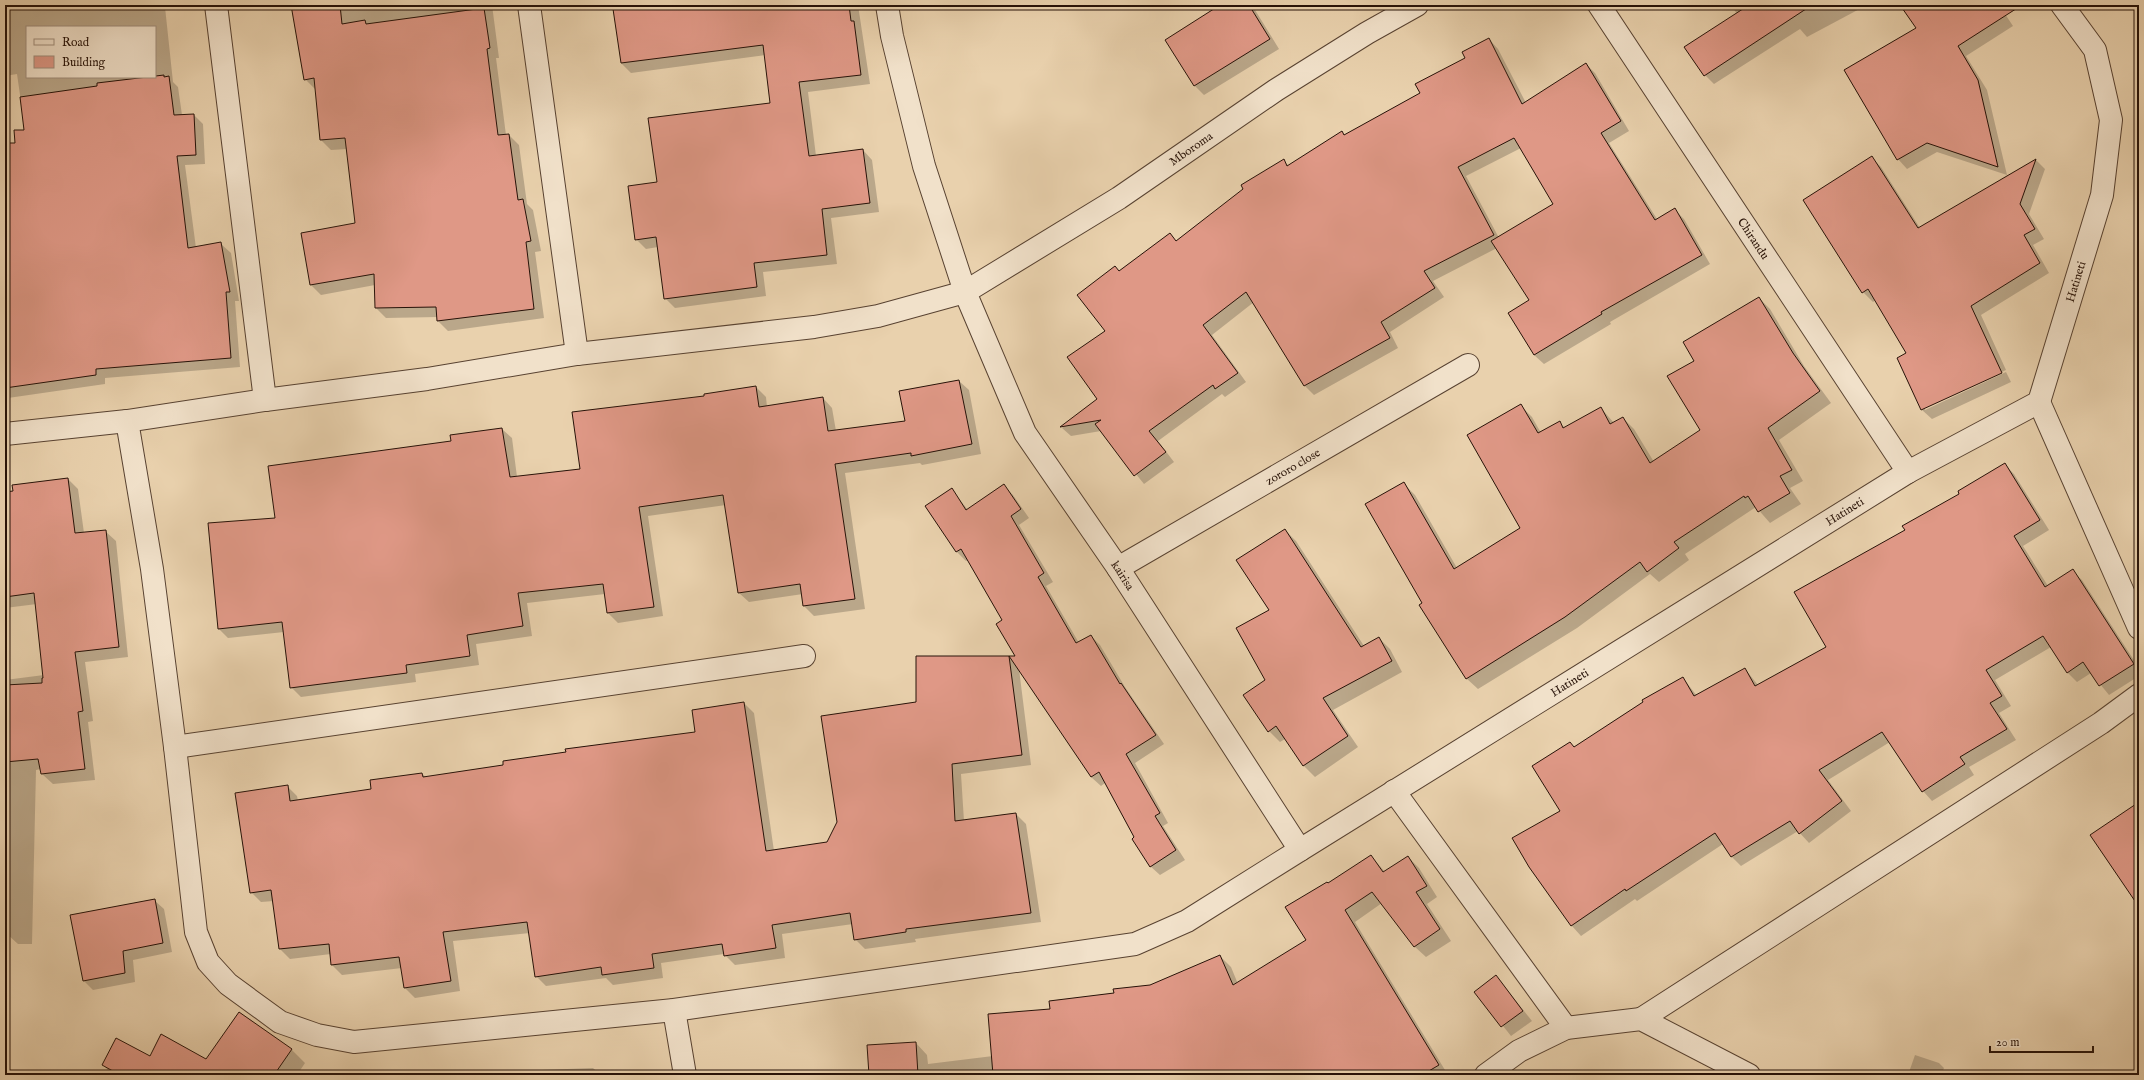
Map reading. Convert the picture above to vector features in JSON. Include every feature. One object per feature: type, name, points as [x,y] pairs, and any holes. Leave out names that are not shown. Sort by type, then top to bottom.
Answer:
[{"type":"street","points":[[216,5],[265,400]]},
{"type":"street","points":[[529,5],[577,354]]},
{"type":"street","name":"kairisa","points":[[887,5],[892,36],[924,166],[965,292],[1025,433],[1118,568],[1300,850]]},
{"type":"street","name":"Mboroma","points":[[5,434],[128,421],[265,400],[427,379],[577,354],[814,327],[878,316],[965,292],[1119,198],[1276,90],[1367,33],[1417,5]]},
{"type":"street","name":"Chirandu","points":[[1599,5],[1908,472]]},
{"type":"street","name":"Hatineti","points":[[128,421],[152,570],[175,747],[196,932],[208,962],[228,984],[280,1022],[316,1035],[354,1042],[674,1010],[1135,944],[1187,921],[1908,472],[2039,402],[2102,195],[2111,120],[2095,50],[2062,5]]},
{"type":"street","name":"zororo close","points":[[1118,568],[1468,364]]},
{"type":"street","points":[[2039,402],[2139,628]]},
{"type":"street","points":[[175,747],[804,656]]},
{"type":"street","points":[[1486,1075],[1520,1050],[1566,1028],[1641,1019],[2101,723],[2139,695]]},
{"type":"street","points":[[1394,791],[1566,1028]]},
{"type":"street","points":[[674,1010],[685,1075]]},
{"type":"street","points":[[1641,1019],[1749,1075]]},
{"type":"building","points":[[291,5],[340,5],[342,24],[365,20],[366,24],[484,8],[490,48],[487,49],[498,135],[509,134],[518,200],[523,199],[531,241],[526,242],[534,309],[437,321],[436,307],[375,308],[374,274],[310,285],[301,233],[355,223],[345,138],[320,140],[314,78],[304,80]]},
{"type":"building","points":[[649,5],[849,5],[851,21],[854,21],[861,75],[799,82],[809,156],[863,149],[870,203],[822,209],[827,255],[754,263],[757,287],[664,299],[656,237],[635,240],[628,186],[657,182],[648,118],[770,103],[763,45],[621,63],[613,9]]},
{"type":"building","points":[[1220,5],[1249,5],[1270,39],[1194,86],[1165,40]]},
{"type":"building","points":[[1749,5],[1812,5],[1704,76],[1684,47]]},
{"type":"building","points":[[1900,5],[2022,5],[1958,46],[1978,80],[1998,167],[1927,143],[1897,160],[1844,70],[1916,28]]},
{"type":"building","points":[[1489,38],[1522,104],[1586,63],[1621,121],[1601,133],[1655,220],[1675,208],[1702,255],[1601,312],[1602,314],[1534,355],[1508,313],[1529,300],[1491,241],[1553,204],[1514,138],[1458,167],[1494,235],[1424,271],[1435,288],[1381,322],[1390,338],[1304,386],[1246,292],[1203,325],[1238,373],[1215,389],[1213,385],[1149,431],[1166,452],[1134,476],[1095,424],[1101,420],[1060,427],[1097,399],[1067,357],[1105,331],[1077,295],[1115,266],[1119,271],[1170,233],[1176,241],[1243,189],[1241,185],[1284,159],[1287,166],[1342,131],[1344,135],[1420,93],[1415,84],[1465,58],[1462,52]]},
{"type":"building","points":[[156,76],[169,76],[174,115],[194,114],[196,155],[177,156],[188,248],[221,242],[230,292],[226,292],[231,358],[96,369],[96,375],[5,388],[5,217],[8,217],[5,180],[5,143],[15,143],[14,130],[24,130],[20,97],[97,86],[97,83],[139,78],[156,78]]},
{"type":"building","points":[[1872,156],[1918,228],[2036,159],[2020,204],[2035,229],[2024,235],[2040,263],[1971,306],[2002,373],[1921,410],[1897,358],[1906,353],[1868,289],[1862,293],[1803,200]]},
{"type":"building","points":[[1759,297],[1793,353],[1820,391],[1768,428],[1792,470],[1780,476],[1790,493],[1758,512],[1748,496],[1745,498],[1744,496],[1674,542],[1679,548],[1647,572],[1640,562],[1565,617],[1466,679],[1419,605],[1422,603],[1365,504],[1404,482],[1454,569],[1520,528],[1467,435],[1521,404],[1538,433],[1560,421],[1563,428],[1601,407],[1610,424],[1623,417],[1650,463],[1700,430],[1667,376],[1694,361],[1683,342]]},
{"type":"building","points":[[959,380],[972,444],[911,456],[911,453],[835,464],[855,599],[803,606],[800,584],[738,593],[723,495],[639,507],[654,607],[607,613],[603,584],[518,593],[523,626],[467,635],[470,656],[406,665],[407,673],[290,688],[282,622],[218,629],[208,523],[275,518],[268,466],[451,441],[450,435],[502,428],[510,477],[580,469],[572,412],[704,396],[704,394],[756,386],[759,407],[823,397],[828,431],[905,421],[899,391]]},
{"type":"building","points":[[2005,463],[2040,520],[2014,536],[2045,587],[2073,569],[2134,664],[2099,686],[2083,662],[2067,673],[2043,636],[1986,670],[2002,696],[1990,703],[2007,729],[1960,757],[1965,764],[1922,792],[1882,732],[1819,770],[1842,801],[1799,834],[1790,821],[1731,857],[1715,833],[1626,891],[1625,889],[1571,926],[1529,867],[1512,838],[1560,811],[1532,766],[1570,742],[1574,747],[1643,702],[1642,700],[1683,677],[1694,696],[1745,668],[1755,686],[1826,647],[1794,592],[1905,530],[1902,526],[1959,494],[1958,491]]},
{"type":"building","points":[[68,478],[75,533],[106,530],[119,647],[75,652],[83,711],[78,712],[85,769],[41,774],[38,759],[5,762],[5,685],[42,683],[43,678],[34,593],[5,597],[5,492],[13,491],[12,485]]},
{"type":"building","points":[[1004,484],[1021,509],[1011,516],[1044,573],[1038,577],[1076,643],[1091,635],[1120,684],[1121,683],[1156,735],[1126,754],[1160,813],[1155,816],[1176,850],[1150,867],[1132,839],[1134,837],[1099,772],[1091,777],[1009,656],[1015,656],[996,624],[1002,620],[961,549],[956,552],[925,506],[952,488],[966,510]]},
{"type":"building","points":[[1285,529],[1361,647],[1379,637],[1392,661],[1323,698],[1348,736],[1303,766],[1276,726],[1268,732],[1243,695],[1265,680],[1236,628],[1269,610],[1236,560]]},
{"type":"building","points":[[916,656],[1009,656],[1022,755],[952,764],[955,821],[1016,813],[1031,913],[906,929],[906,932],[854,940],[850,913],[772,925],[776,948],[724,956],[722,944],[652,954],[654,968],[602,975],[601,967],[535,977],[527,922],[443,932],[451,981],[404,988],[399,957],[331,965],[329,944],[279,949],[271,890],[250,893],[235,793],[288,785],[290,801],[371,789],[370,780],[422,773],[423,777],[503,765],[503,761],[566,752],[565,749],[695,732],[692,710],[744,702],[766,851],[827,842],[837,822],[821,716],[916,702]]},
{"type":"building","points":[[2139,802],[2139,907],[2090,835]]},
{"type":"building","points":[[1371,855],[1383,872],[1408,856],[1427,886],[1416,892],[1440,929],[1414,947],[1372,892],[1345,910],[1439,1065],[1422,1075],[993,1075],[988,1014],[1050,1009],[1049,1001],[1114,993],[1113,989],[1150,985],[1220,955],[1233,985],[1306,940],[1285,907],[1327,882],[1328,883]]},
{"type":"building","points":[[155,899],[163,943],[123,951],[125,973],[83,981],[70,915]]},
{"type":"building","points":[[1496,975],[1523,1011],[1501,1027],[1474,992]]},
{"type":"building","points":[[239,1012],[292,1049],[274,1075],[120,1075],[102,1065],[116,1038],[150,1056],[161,1034],[206,1059]]},
{"type":"building","points":[[916,1042],[918,1075],[869,1075],[867,1045]]}]
